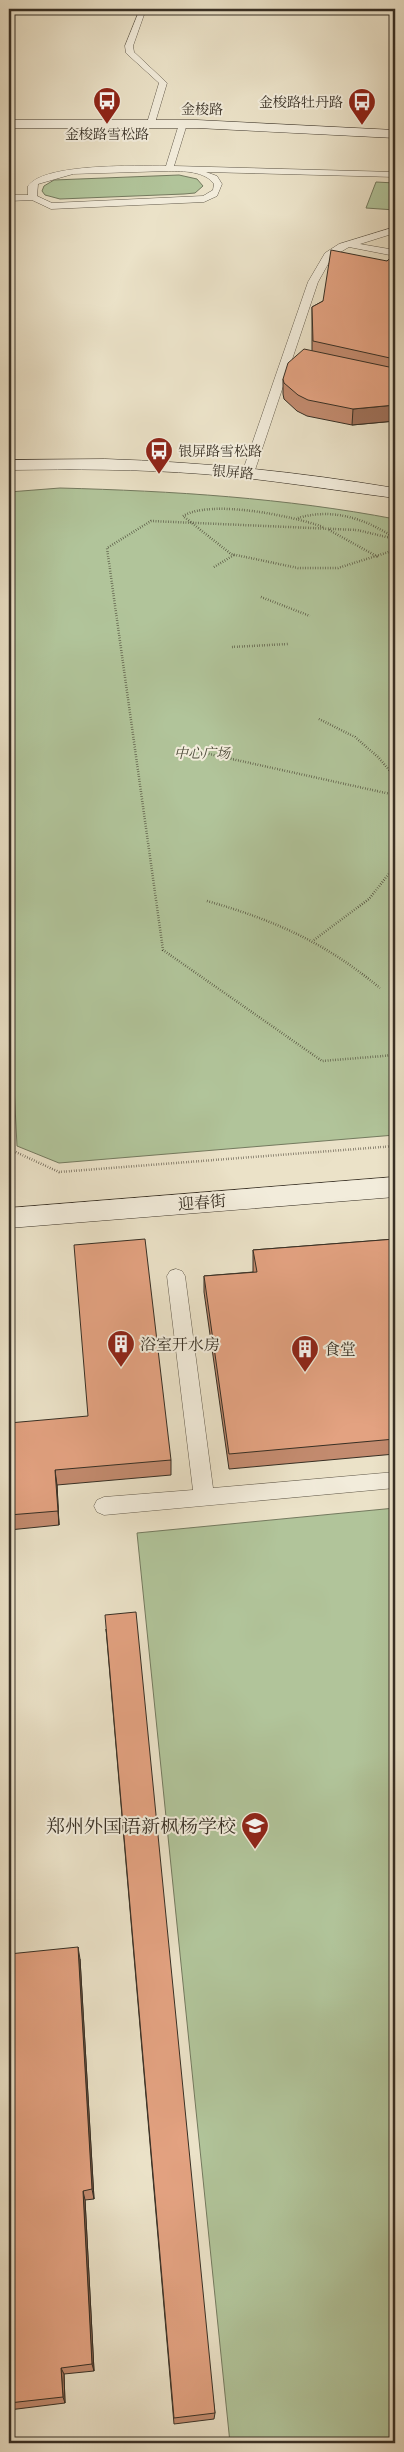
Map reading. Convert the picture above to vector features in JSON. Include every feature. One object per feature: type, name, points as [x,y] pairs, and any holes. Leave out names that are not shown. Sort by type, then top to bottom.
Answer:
[{"type":"street","name":"金梭路","points":[[9,124],[151,123],[395,134]]},
{"type":"street","name":"银屏路","points":[[9,465],[145,466],[248,473],[395,493]]},
{"type":"street","name":"迎春街","points":[[9,1218],[395,1187]]},
{"type":"lane","points":[[143,9],[129,46],[130,53],[163,83],[151,123]]},
{"type":"lane","points":[[169,168],[183,124]]},
{"type":"lane","points":[[9,198],[33,197],[51,206],[204,199],[213,196],[218,189],[218,184],[214,178],[190,168]]},
{"type":"lane","points":[[33,197],[32,186],[35,182],[72,171],[190,168],[395,175]]},
{"type":"lane","points":[[248,473],[292,357],[313,282],[328,255],[348,244],[395,230]]},
{"type":"lane","points":[[348,244],[395,253]]},
{"type":"lane","points":[[176,1276],[204,1497]]},
{"type":"lane","points":[[104,1506],[395,1480]]},
{"type":"path","points":[[378,557],[325,528],[297,518],[270,512],[234,510],[188,513],[184,516],[189,522],[234,555],[298,568],[330,569],[378,557],[395,550]]},
{"type":"path","points":[[297,518],[322,514],[343,516],[363,522],[395,539]]},
{"type":"path","points":[[395,539],[358,530],[150,521],[108,548],[163,950],[322,1061],[395,1056]]},
{"type":"path","points":[[214,567],[234,555]]},
{"type":"path","points":[[261,597],[310,616]]},
{"type":"path","points":[[232,647],[288,644]]},
{"type":"path","points":[[319,719],[355,737],[378,757],[395,777]]},
{"type":"path","points":[[182,748],[395,794]]},
{"type":"path","points":[[314,940],[365,906],[387,881],[395,866]]},
{"type":"path","points":[[207,901],[272,921],[314,940],[341,956],[380,988]]},
{"type":"path","points":[[9,1149],[59,1172],[395,1146]]},
{"type":"green space","points":[[179,175],[197,179],[203,186],[195,193],[184,194],[60,199],[45,195],[42,191],[44,186],[54,180]]},
{"type":"green space","points":[[376,182],[395,183],[395,210],[366,208]]},
{"type":"green space","name":"中心广场","points":[[60,488],[145,491],[229,497],[312,506],[395,519],[395,1135],[59,1163],[17,1146],[9,986],[9,492]]},
{"type":"green space","points":[[395,1508],[395,2443],[230,2443],[137,1533]]},
{"type":"building","points":[[331,250],[387,261],[395,254],[395,363],[390,358],[313,341],[312,307],[323,301]]},
{"type":"building","points":[[304,349],[389,367],[395,364],[395,405],[353,409],[308,400],[298,395],[284,383],[283,379],[288,363]]},
{"type":"building","name":"浴室开水房","points":[[145,1239],[171,1460],[55,1470],[58,1511],[9,1515],[9,1423],[88,1416],[74,1245]]},
{"type":"building","name":"食堂","points":[[395,1239],[395,1439],[229,1454],[204,1276],[257,1272],[253,1250]]},
{"type":"building","points":[[136,1612],[215,2413],[174,2418],[105,1615]]},
{"type":"building","points":[[78,1947],[92,2189],[83,2191],[92,2364],[61,2368],[63,2397],[9,2403],[9,1954]]},
{"type":"place","name":"金梭路雪松路","points":[[107,125]]},
{"type":"place","name":"金梭路牡丹路","points":[[362,126]]},
{"type":"place","name":"银屏路雪松路","points":[[159,475]]},
{"type":"place","name":"浴室开水房","points":[[121,1368]]},
{"type":"place","name":"食堂","points":[[305,1373]]},
{"type":"place","name":"郑州外国语新枫杨学校","points":[[255,1850]]}]
